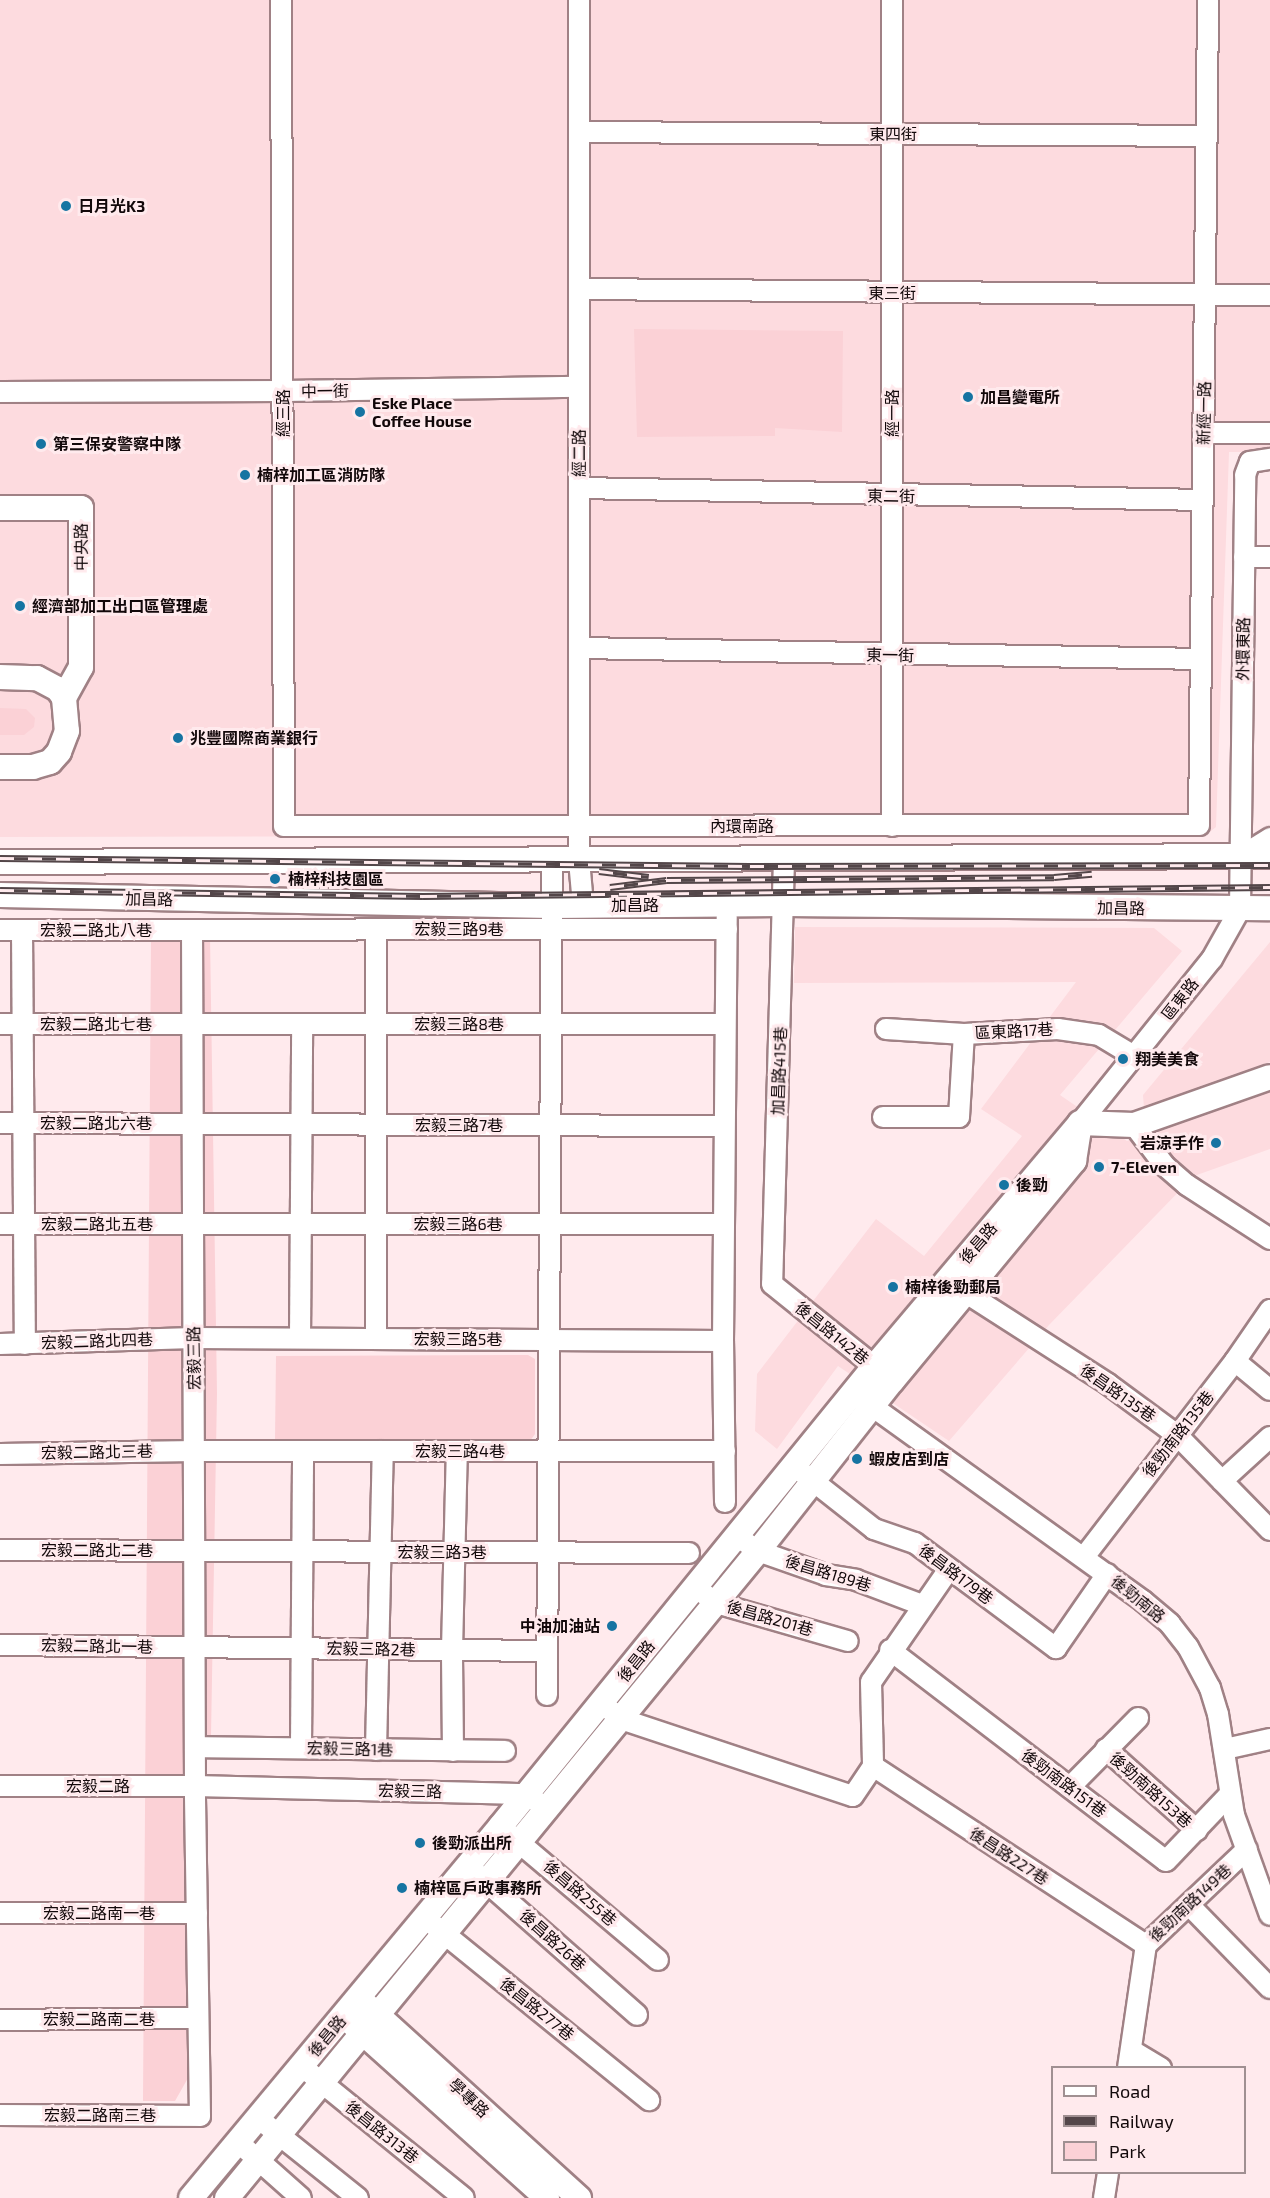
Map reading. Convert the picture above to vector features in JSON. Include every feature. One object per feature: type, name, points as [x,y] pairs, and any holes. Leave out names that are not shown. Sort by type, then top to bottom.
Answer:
[{"type":"street","name":"經三路","points":[[281,0],[284,826]]},
{"type":"street","name":"經二路","points":[[579,0],[579,860],[583,905]]},
{"type":"street","name":"經一路","points":[[892,0],[892,826]]},
{"type":"street","name":"新經一路","points":[[1199,825],[1208,0]]},
{"type":"street","name":"東四街","points":[[579,132],[1207,136]]},
{"type":"street","name":"東三街","points":[[579,289],[1270,296]]},
{"type":"street","name":"中一街","points":[[0,392],[283,392],[579,387]]},
{"type":"street","points":[[1203,433],[1270,433]]},
{"type":"street","name":"外環東路","points":[[1240,857],[1245,475],[1250,462],[1270,459]]},
{"type":"street","name":"東二街","points":[[579,488],[892,496],[1203,500]]},
{"type":"street","name":"中央路","points":[[0,508],[81,508],[81,668],[64,698]]},
{"type":"street","points":[[1244,557],[1270,557]]},
{"type":"street","name":"東一街","points":[[579,648],[1201,659]]},
{"type":"street","points":[[0,677],[37,678],[58,689],[64,698],[67,731],[63,744],[50,762],[33,767],[0,767]]},
{"type":"street","name":"內環南路","points":[[284,826],[1199,825]]},
{"type":"street","points":[[1240,857],[1270,838]]},
{"type":"street","points":[[0,862],[1270,856]]},
{"type":"street","name":"區東路","points":[[1080,1123],[1212,959],[1240,909],[1240,857]]},
{"type":"street","name":"加昌路415巷","points":[[772,1284],[784,859]]},
{"type":"street","points":[[547,1695],[552,860]]},
{"type":"street","name":"加昌路","points":[[0,895],[552,918],[583,905],[784,904],[1270,908]]},
{"type":"street","points":[[725,1502],[723,1341],[726,905]]},
{"type":"street","name":"宏毅三路9巷","points":[[192,930],[376,930],[552,918],[727,929]]},
{"type":"street","name":"宏毅二路北八巷","points":[[0,930],[192,930]]},
{"type":"street","points":[[21,930],[26,1344]]},
{"type":"street","name":"宏毅三路","points":[[192,930],[195,1786],[200,2116]]},
{"type":"street","points":[[376,930],[376,1339]]},
{"type":"street","name":"宏毅二路北七巷","points":[[0,1024],[192,1024]]},
{"type":"street","name":"宏毅三路8巷","points":[[192,1024],[725,1024]]},
{"type":"street","points":[[300,1338],[302,1024]]},
{"type":"street","name":"區東路17巷","points":[[886,1029],[964,1034],[1068,1030],[1099,1035],[1134,1056]]},
{"type":"street","points":[[883,1117],[959,1118],[964,1034]]},
{"type":"street","points":[[1080,1123],[1134,1125],[1270,1077]]},
{"type":"street","name":"宏毅二路北六巷","points":[[0,1123],[193,1124]]},
{"type":"street","name":"後昌路","points":[[191,2198],[528,1794],[794,1466],[863,1399],[955,1286],[1080,1123]]},
{"type":"street","name":"宏毅三路7巷","points":[[193,1124],[724,1126]]},
{"type":"street","points":[[1134,1125],[1165,1166],[1187,1185],[1270,1239]]},
{"type":"street","name":"宏毅二路北五巷","points":[[0,1224],[193,1224]]},
{"type":"street","name":"宏毅三路6巷","points":[[193,1224],[724,1224]]},
{"type":"street","name":"後昌路142巷","points":[[772,1284],[883,1374]]},
{"type":"street","name":"後昌路135巷","points":[[955,1286],[1107,1384],[1177,1435],[1270,1530]]},
{"type":"street","name":"後勁南路135巷","points":[[1084,1557],[1234,1361],[1270,1310]]},
{"type":"street","name":"宏毅二路北四巷","points":[[0,1344],[194,1338]]},
{"type":"street","name":"宏毅三路5巷","points":[[194,1338],[723,1341]]},
{"type":"street","points":[[1234,1361],[1270,1390]]},
{"type":"street","name":"後昌路","points":[[227,2198],[814,1482],[863,1399]]},
{"type":"street","name":"後勁南路","points":[[863,1399],[1084,1557],[1170,1624],[1188,1647],[1210,1688],[1225,1749],[1229,1795],[1270,1915]]},
{"type":"street","points":[[1222,1481],[1270,1437]]},
{"type":"street","name":"宏毅三路4巷","points":[[195,1451],[725,1451]]},
{"type":"street","name":"宏毅二路北三巷","points":[[0,1454],[195,1451]]},
{"type":"street","points":[[301,1748],[303,1451]]},
{"type":"street","points":[[376,1749],[383,1451]]},
{"type":"street","points":[[453,1751],[452,1650],[457,1451]]},
{"type":"street","name":"後昌路179巷","points":[[794,1466],[874,1529],[915,1544],[1056,1648],[1107,1574]]},
{"type":"street","name":"後昌路189巷","points":[[737,1536],[758,1551],[826,1575],[856,1580],[922,1605]]},
{"type":"street","name":"宏毅二路北二巷","points":[[0,1550],[194,1551]]},
{"type":"street","name":"宏毅三路3巷","points":[[194,1551],[689,1553]]},
{"type":"street","points":[[601,1703],[621,1719],[853,1796],[873,1766],[871,1682],[890,1650],[949,1569]]},
{"type":"street","name":"後昌路201巷","points":[[695,1587],[716,1603],[848,1641]]},
{"type":"street","name":"宏毅二路北一巷","points":[[0,1645],[195,1647]]},
{"type":"street","name":"宏毅三路2巷","points":[[195,1647],[547,1651]]},
{"type":"street","name":"後勁南路151巷","points":[[890,1650],[1166,1861],[1229,1795]]},
{"type":"street","points":[[1070,1787],[1138,1718]]},
{"type":"street","points":[[1225,1749],[1270,1739]]},
{"type":"street","name":"宏毅三路1巷","points":[[195,1747],[505,1751]]},
{"type":"street","name":"後勁南路153巷","points":[[1106,1749],[1197,1830]]},
{"type":"street","name":"後昌路227巷","points":[[873,1766],[1146,1945]]},
{"type":"street","name":"宏毅二路","points":[[0,1786],[195,1786]]},
{"type":"street","name":"宏毅三路","points":[[195,1786],[528,1794]]},
{"type":"street","points":[[528,1794],[546,1810]]},
{"type":"street","name":"後昌路255巷","points":[[500,1827],[521,1842],[658,1960]]},
{"type":"street","name":"後勁南路149巷","points":[[1130,2059],[1146,1945],[1247,1849]]},
{"type":"street","name":"後昌路26巷","points":[[468,1866],[638,2015]]},
{"type":"street","points":[[1189,1905],[1270,1988]]},
{"type":"street","name":"宏毅二路南一巷","points":[[0,1913],[197,1913]]},
{"type":"street","name":"後昌路277巷","points":[[425,1918],[649,2100]]},
{"type":"street","name":"學專路","points":[[351,2006],[547,2198]]},
{"type":"street","name":"宏毅二路南二巷","points":[[0,2020],[198,2018]]},
{"type":"street","name":"學專路","points":[[370,2024],[579,2198]]},
{"type":"street","points":[[1130,2059],[1157,2066]]},
{"type":"street","name":"後昌路313巷","points":[[301,2066],[464,2198]]},
{"type":"street","name":"宏毅二路南三巷","points":[[0,2115],[200,2116]]},
{"type":"street","points":[[258,2118],[358,2198]]},
{"type":"street","points":[[238,2142],[301,2198]]},
{"type":"street","points":[[1104,2198],[1108,2174]]},
{"type":"shaded area","points":[[0,0],[1270,0],[1270,452],[1229,452],[1216,827],[1206,835],[0,837]]},
{"type":"shaded area","points":[[795,927],[1154,928],[1182,951],[1060,1095],[1127,1141],[1270,1090],[1270,1149],[1194,1176],[1049,1325],[949,1441],[838,1366],[777,1449],[755,1431],[757,1374],[876,1219],[924,1256],[1022,1136],[981,1109],[1076,982],[794,983]]},
{"type":"shaded area","points":[[1270,942],[1270,1062],[1144,1108],[1143,1095]]},
{"type":"green space","points":[[634,329],[843,331],[842,432],[775,428],[775,436],[637,437]]},
{"type":"green space","points":[[0,708],[26,709],[35,718],[34,727],[24,735],[0,735]]},
{"type":"green space","points":[[151,934],[210,936],[217,1393],[211,1736],[186,1737],[188,2078],[175,2101],[143,2101]]},
{"type":"green space","points":[[528,1355],[535,1359],[535,1434],[530,1441],[275,1440],[276,1356]]},
{"type":"railway","points":[[0,858],[750,866],[1270,865]]},
{"type":"railway","points":[[599,871],[649,877]]},
{"type":"railway","points":[[610,887],[667,880],[1054,877],[1092,874]]},
{"type":"railway","points":[[0,890],[423,896],[1270,887]]},
{"type":"place","name":"日月光K3","points":[[66,206]]},
{"type":"place","name":"加昌變電所","points":[[968,397]]},
{"type":"place","name":"Eske Place Coffee House","points":[[360,412]]},
{"type":"place","name":"第三保安警察中隊","points":[[41,444]]},
{"type":"place","name":"楠梓加工區消防隊","points":[[245,475]]},
{"type":"place","name":"經濟部加工出口區管理處","points":[[20,606]]},
{"type":"place","name":"兆豐國際商業銀行","points":[[178,738]]},
{"type":"place","name":"楠梓科技園區","points":[[275,879]]},
{"type":"place","name":"翔美美食","points":[[1123,1059]]},
{"type":"place","name":"岩涼手作","points":[[1216,1143]]},
{"type":"place","name":"7-Eleven","points":[[1099,1167]]},
{"type":"place","name":"後勁","points":[[1004,1185]]},
{"type":"place","name":"楠梓後勁郵局","points":[[893,1287]]},
{"type":"place","name":"蝦皮店到店","points":[[857,1459]]},
{"type":"place","name":"中油加油站","points":[[612,1626]]},
{"type":"place","name":"後勁派出所","points":[[420,1843]]},
{"type":"place","name":"楠梓區戶政事務所","points":[[402,1888]]}]
